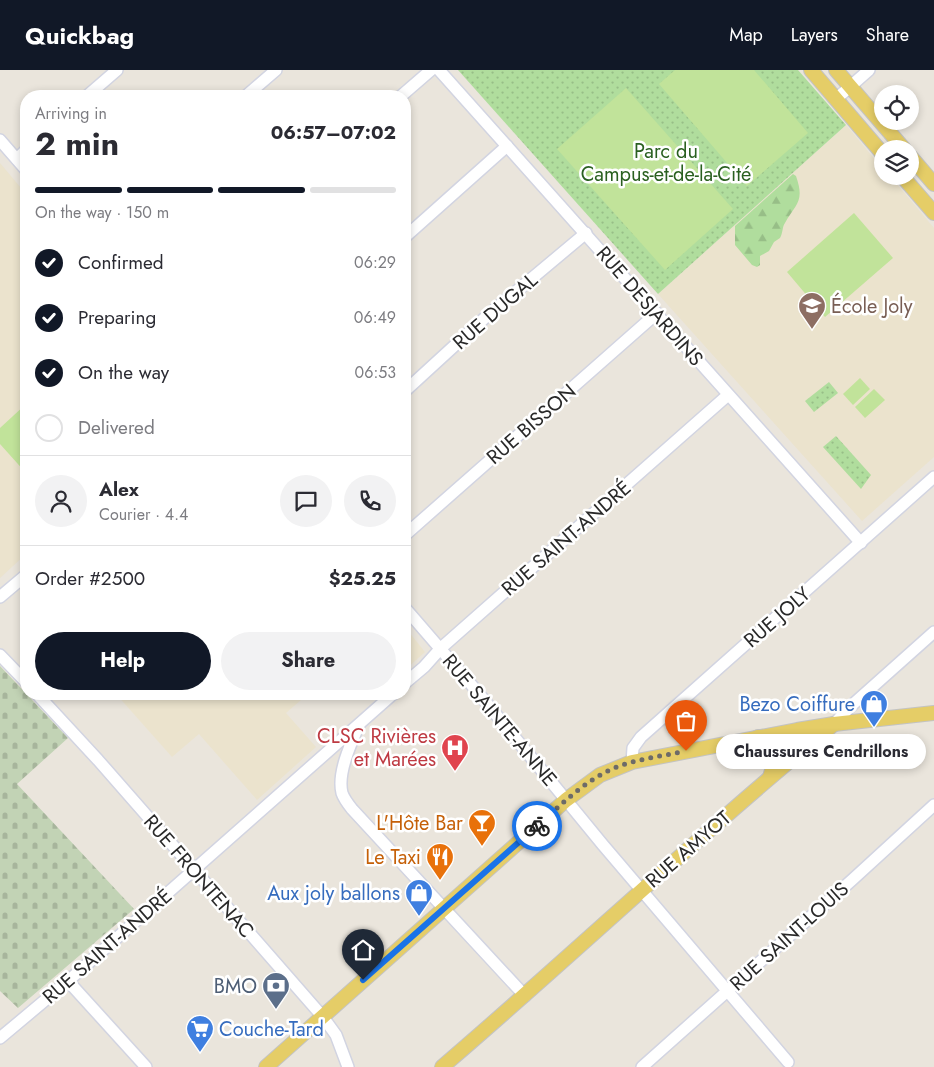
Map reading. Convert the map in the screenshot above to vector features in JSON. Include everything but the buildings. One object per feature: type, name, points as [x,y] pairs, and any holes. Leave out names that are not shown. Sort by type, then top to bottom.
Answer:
[{"type":"main road","points":[[811,70],[874,144]]},
{"type":"main road","points":[[836,70],[896,140]]},
{"type":"main road","points":[[919,166],[934,184]]},
{"type":"main road","points":[[910,185],[934,213]]},
{"type":"main road","points":[[266,1067],[566,800],[600,775],[632,762],[758,737],[834,724],[934,713]]},
{"type":"main road","name":"RUE AMYOT","points":[[442,1067],[526,996],[770,776],[834,724]]},
{"type":"main road","points":[[758,737],[768,741],[774,751],[775,761],[770,776]]},
{"type":"street","points":[[94,90],[117,70]]},
{"type":"street","points":[[253,90],[276,70]]},
{"type":"street","points":[[408,90],[431,70]]},
{"type":"street","name":"RUE DESJARDINS","points":[[440,70],[861,543]]},
{"type":"street","points":[[836,99],[869,70]]},
{"type":"street","points":[[0,140],[20,163]]},
{"type":"street","points":[[411,232],[507,146]]},
{"type":"street","points":[[16,159],[20,155]]},
{"type":"street","name":"RUE DUGAL","points":[[411,386],[488,315],[586,233]]},
{"type":"street","name":"RUE BISSON","points":[[411,530],[657,313]]},
{"type":"street","name":"RUE SAINT-ANDRÉ","points":[[411,678],[441,648],[728,395]]},
{"type":"street","name":"RUE JOLY","points":[[632,762],[634,745],[661,719],[934,477]]},
{"type":"street","points":[[0,597],[20,580]]},
{"type":"street","name":"RUE SAINTE-ANNE","points":[[411,615],[441,648],[727,992],[788,1062]]},
{"type":"street","name":"RUE AMYOT","points":[[834,724],[851,706],[934,632]]},
{"type":"street","points":[[0,655],[20,676]]},
{"type":"street","name":"RUE FRONTENAC","points":[[43,700],[98,760],[323,1016],[336,1035],[348,1067]]},
{"type":"street","name":"RUE SAINT-ANDRÉ","points":[[0,1038],[68,981],[386,700]]},
{"type":"street","points":[[360,722],[341,780],[342,795],[352,809],[526,996]]},
{"type":"street","name":"RUE SAINT-LOUIS","points":[[642,1067],[934,805]]},
{"type":"street","points":[[68,981],[146,1067]]},
{"type":"shaded area","name":"École Joly","points":[[846,125],[874,158],[874,185],[898,185],[934,228],[934,457],[862,521],[658,294]]},
{"type":"shaded area","points":[[0,163],[20,187],[20,560],[0,578]]},
{"type":"shaded area","points":[[411,634],[425,652],[411,665]]},
{"type":"shaded area","points":[[121,700],[301,700],[286,713],[316,747],[257,800],[199,734],[172,757]]},
{"type":"green space","name":"Parc du Campus-et-de-la-Cité","points":[[458,70],[798,70],[846,125],[658,294]]},
{"type":"green space","points":[[675,70],[754,70],[808,133],[747,186],[659,84]]},
{"type":"green space","points":[[626,88],[733,209],[665,270],[557,149]]},
{"type":"green space","points":[[793,174],[796,176],[799,185],[798,202],[784,225],[780,238],[774,242],[769,251],[760,256],[760,265],[757,267],[752,265],[735,245],[735,226]]},
{"type":"green space","points":[[854,213],[893,258],[825,317],[787,272]]},
{"type":"green space","points":[[860,378],[870,389],[853,405],[843,394]]},
{"type":"green space","points":[[829,382],[838,393],[814,412],[805,401]]},
{"type":"green space","points":[[874,389],[885,400],[865,418],[855,407]]},
{"type":"green space","points":[[20,410],[20,466],[0,444],[0,428]]},
{"type":"green space","points":[[836,436],[871,475],[861,489],[823,447]]},
{"type":"green space","points":[[0,666],[20,687],[20,700],[32,700],[68,738],[17,784],[134,909],[18,1008],[0,991]]},
{"type":"green space","points":[[815,732],[784,758],[779,756],[773,739]]},
{"type":"way so far","points":[[537,826],[582,787],[606,772],[632,762],[686,751]]},
{"type":"place","name":"École Joly","points":[[812,330]]},
{"type":"place","name":"Bezo Coiffure","points":[[874,728]]},
{"type":"place","name":"Chaussures Cendrillons","points":[[686,751]]},
{"type":"place","name":"CLSC Rivières et Marées","points":[[455,772]]},
{"type":"place","name":"L'Hôte Bar","points":[[482,847]]},
{"type":"place","name":"Le Taxi","points":[[440,881]]},
{"type":"place","name":"Aux joly ballons","points":[[419,917]]},
{"type":"place","name":"BMO","points":[[276,1010]]},
{"type":"place","name":"Couche-Tard","points":[[200,1053]]},
{"type":"route","points":[[363,980],[537,826]]}]
